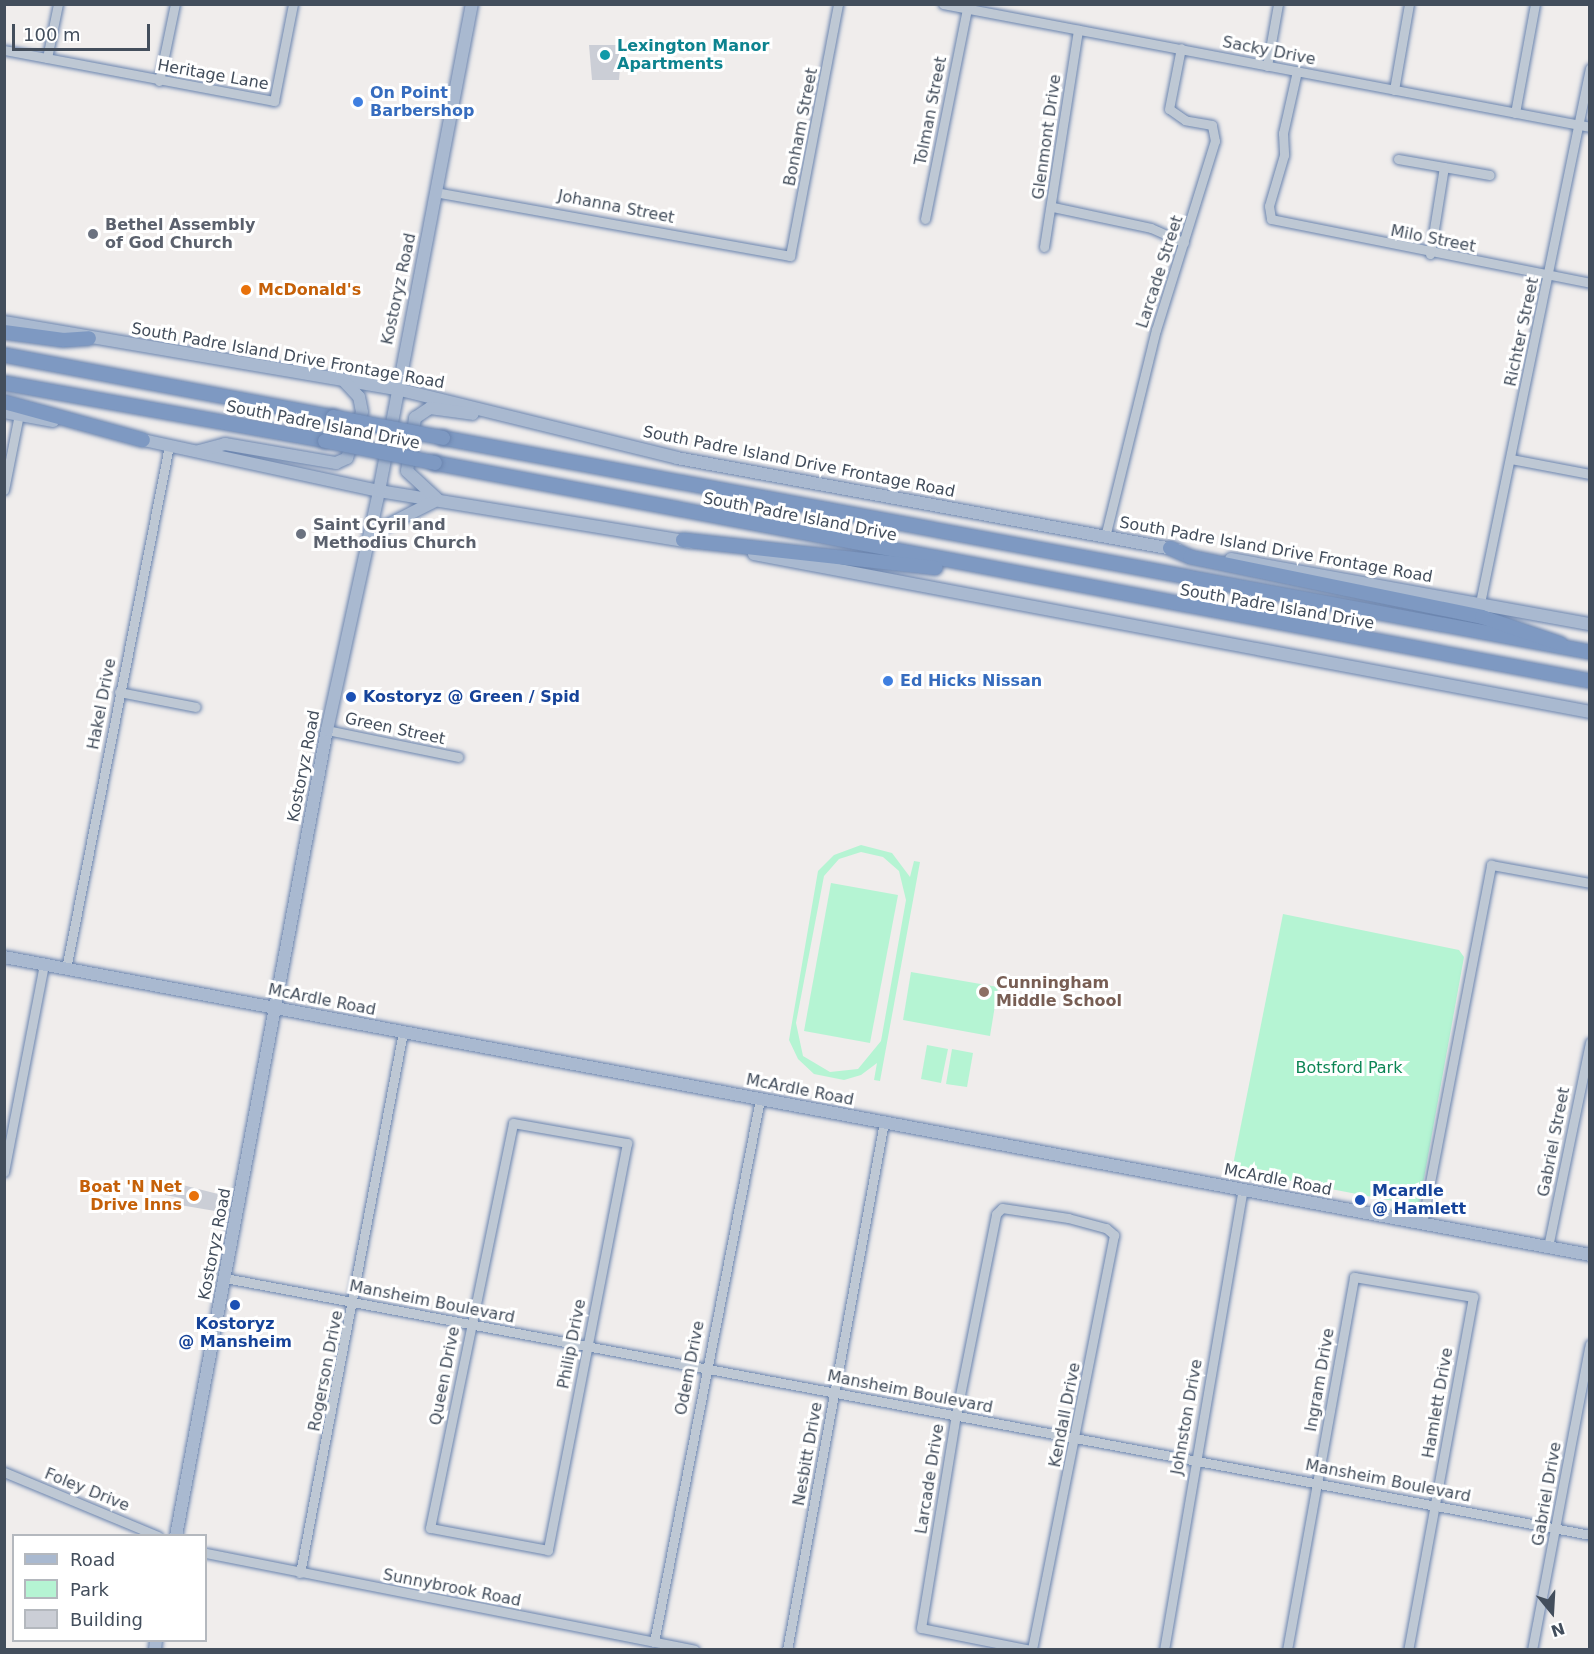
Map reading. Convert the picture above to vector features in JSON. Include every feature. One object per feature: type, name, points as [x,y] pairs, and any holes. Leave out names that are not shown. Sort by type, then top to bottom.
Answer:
[{"type":"highway","points":[[4,332],[63,340],[89,338]]},
{"type":"highway","name":"South Padre Island Drive","points":[[4,355],[1590,652]]},
{"type":"highway","name":"South Padre Island Drive","points":[[4,383],[325,441],[1081,588],[1590,681]]},
{"type":"highway","points":[[4,402],[143,440]]},
{"type":"highway","points":[[683,540],[817,553],[1081,588]]},
{"type":"highway","points":[[1170,548],[1190,557],[1482,616],[1545,635],[1571,649]]},
{"type":"main road","name":"Kostoryz Road","points":[[176,1534],[327,730],[379,491],[472,4]]},
{"type":"main road","name":"South Padre Island Drive Frontage Road","points":[[4,322],[397,389],[560,427],[677,458],[1590,624]]},
{"type":"main road","points":[[198,452],[225,444],[336,463],[347,458],[362,412],[359,397],[343,380]]},
{"type":"main road","points":[[440,501],[407,471],[415,418],[430,408],[560,427]]},
{"type":"main road","points":[[4,412],[379,491],[683,540],[1590,712]]},
{"type":"main road","points":[[370,534],[424,503],[440,501]]},
{"type":"main road","name":"McArdle Road","points":[[4,957],[1590,1255]]},
{"type":"street","points":[[47,58],[58,4]]},
{"type":"street","points":[[159,81],[175,4]]},
{"type":"street","name":"Heritage Lane","points":[[4,50],[274,101],[293,4]]},
{"type":"street","name":"Bonham Street","points":[[790,256],[838,4]]},
{"type":"street","name":"Sacky Drive","points":[[943,4],[1590,127]]},
{"type":"street","points":[[1267,66],[1278,4]]},
{"type":"street","points":[[1394,90],[1409,4]]},
{"type":"street","points":[[1515,113],[1534,4]]},
{"type":"street","name":"Tolman Street","points":[[925,219],[967,9]]},
{"type":"street","name":"Glenmont Drive","points":[[1044,247],[1053,207],[1078,30]]},
{"type":"street","name":"Larcade Street","points":[[1106,537],[1156,330],[1198,206],[1215,131],[1212,125],[1185,120],[1169,110],[1181,48]]},
{"type":"street","name":"Richter Street","points":[[1480,603],[1550,276],[1590,68]]},
{"type":"street","name":"Milo Street","points":[[1298,71],[1283,133],[1284,155],[1269,206],[1272,219],[1430,254],[1590,283]]},
{"type":"street","points":[[1398,159],[1490,175]]},
{"type":"street","points":[[1430,254],[1444,167]]},
{"type":"street","name":"Johanna Street","points":[[435,192],[790,256]]},
{"type":"street","points":[[1053,207],[1151,228],[1184,243]]},
{"type":"street","points":[[4,490],[20,414]]},
{"type":"street","name":"Hakel Drive","points":[[66,969],[119,692],[170,446]]},
{"type":"street","points":[[1511,459],[1590,474]]},
{"type":"street","points":[[119,692],[196,707]]},
{"type":"street","name":"Green Street","points":[[327,730],[458,757]]},
{"type":"street","points":[[1422,1224],[1491,865],[1590,884]]},
{"type":"street","points":[[4,1172],[44,965]]},
{"type":"street","name":"Rogerson Drive","points":[[300,1573],[355,1303],[403,1032]]},
{"type":"street","name":"Gabriel Street","points":[[1548,1247],[1590,1042]]},
{"type":"street","name":"Odem Drive","points":[[654,1642],[705,1368],[759,1099]]},
{"type":"street","name":"Nesbitt Drive","points":[[787,1650],[884,1122]]},
{"type":"street","name":"Queen Drive","points":[[489,1539],[430,1528],[470,1324],[513,1123],[570,1132]]},
{"type":"street","name":"Philip Drive","points":[[489,1539],[548,1550],[627,1143],[570,1132]]},
{"type":"street","name":"Johnston Drive","points":[[1164,1650],[1243,1190]]},
{"type":"street","name":"Larcade Drive","points":[[976,1639],[921,1629],[956,1416],[998,1210],[1068,1218]]},
{"type":"street","name":"Kendall Drive","points":[[976,1639],[1031,1650],[1077,1438],[1114,1235],[1107,1228],[1068,1218]]},
{"type":"street","name":"Ingram Drive","points":[[1287,1650],[1354,1277],[1410,1283]]},
{"type":"street","name":"Mansheim Boulevard","points":[[225,1278],[1590,1534]]},
{"type":"street","name":"Hamlett Drive","points":[[1408,1650],[1473,1297],[1410,1283]]},
{"type":"street","name":"Gabriel Drive","points":[[1532,1650],[1557,1528],[1590,1344]]},
{"type":"street","name":"Foley Drive","points":[[4,1472],[153,1534]]},
{"type":"street","name":"Sunnybrook Road","points":[[207,1553],[694,1650]]},
{"type":"green space","points":[[861,845],[892,853],[910,877],[914,861],[920,862],[880,1081],[874,1080],[877,1063],[861,1075],[844,1080],[814,1074],[798,1059],[789,1040],[818,871],[834,855]],"holes":[[[861,852],[883,857],[899,871],[906,900],[881,1041],[858,1069],[830,1072],[803,1056],[796,1023],[824,876],[839,859]]]},
{"type":"green space","points":[[831,883],[898,895],[870,1043],[804,1031]]},
{"type":"green space","name":"Botsford Park","points":[[1283,914],[1459,950],[1464,957],[1419,1206],[1232,1170]]},
{"type":"green space","points":[[911,972],[998,987],[990,1036],[903,1020]]},
{"type":"green space","points":[[927,1045],[948,1049],[941,1083],[921,1079]]},
{"type":"green space","points":[[952,1049],[973,1053],[967,1087],[946,1084]]},
{"type":"building","name":"Lexington Manor Apartments","points":[[589,45],[622,45],[619,80],[592,80]]},
{"type":"building","name":"Boat 'N Net Drive Inns","points":[[163,1180],[218,1194],[215,1211],[180,1205],[181,1198],[160,1194]]},
{"type":"place","name":"Lexington Manor Apartments","points":[[605,55]]},
{"type":"place","name":"On Point Barbershop","points":[[358,102]]},
{"type":"place","name":"Bethel Assembly of God Church","points":[[93,234]]},
{"type":"place","name":"McDonald's","points":[[246,290]]},
{"type":"place","name":"Saint Cyril and Methodius Church","points":[[301,534]]},
{"type":"place","name":"Ed Hicks Nissan","points":[[888,681]]},
{"type":"place","name":"Kostoryz @ Green / Spid","points":[[351,697]]},
{"type":"place","name":"Cunningham Middle School","points":[[984,992]]},
{"type":"place","name":"Boat 'N Net Drive Inns","points":[[194,1196]]},
{"type":"place","name":"Mcardle @ Hamlett","points":[[1360,1200]]},
{"type":"place","name":"Kostoryz @ Mansheim","points":[[235,1305]]}]
